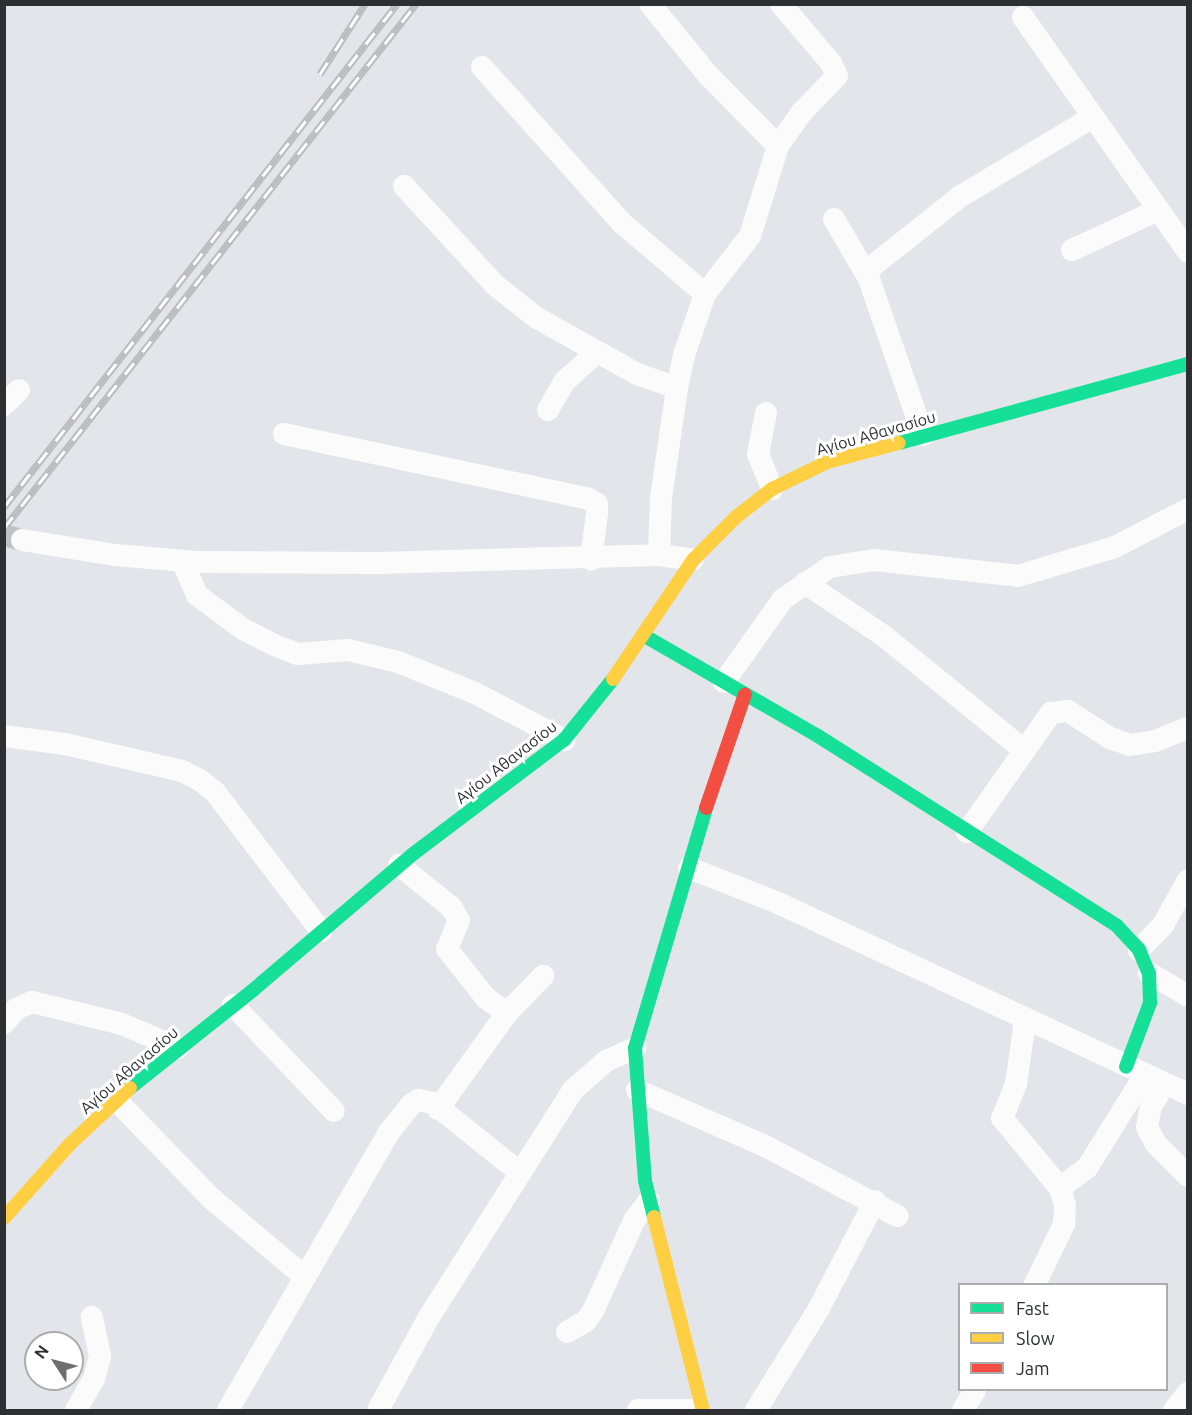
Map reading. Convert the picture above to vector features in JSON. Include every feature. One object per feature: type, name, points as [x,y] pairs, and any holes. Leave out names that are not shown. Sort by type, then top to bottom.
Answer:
[{"type":"main road","name":"Αγίου Αθανασίου","points":[[4,1218],[116,1100],[399,865],[564,740],[595,706],[693,560],[735,517],[772,489],[827,462],[1188,364]]},
{"type":"main road","points":[[643,635],[746,694],[1117,926],[1139,950],[1149,974],[1150,1003],[1141,1034],[1145,1075]]},
{"type":"main road","points":[[703,1410],[650,1201],[637,1090],[635,1048],[724,746],[746,694]]},
{"type":"street","points":[[650,4],[708,75],[778,146]]},
{"type":"street","points":[[659,555],[661,498],[677,388],[684,355],[705,294],[750,236],[778,146],[802,112],[837,76],[831,63],[781,4]]},
{"type":"street","points":[[1023,16],[1188,252]]},
{"type":"street","points":[[482,67],[622,223],[705,294]]},
{"type":"street","points":[[865,272],[961,196],[1093,117]]},
{"type":"street","points":[[404,186],[495,285],[537,318],[637,374],[677,388]]},
{"type":"street","points":[[1072,250],[1158,210]]},
{"type":"street","points":[[834,219],[865,272],[923,435]]},
{"type":"street","points":[[548,410],[565,381],[597,352]]},
{"type":"street","points":[[766,413],[758,454],[772,489]]},
{"type":"street","points":[[284,434],[589,499],[597,504],[591,560]]},
{"type":"street","points":[[724,681],[760,626],[783,599],[830,567],[874,560],[1018,576],[1115,548],[1188,509]]},
{"type":"street","points":[[22,540],[116,555],[182,561],[303,564],[591,560],[659,555],[693,560]]},
{"type":"street","points":[[182,561],[197,595],[243,629],[277,646],[298,654],[348,650],[398,662],[475,693],[564,740]]},
{"type":"street","points":[[805,583],[884,636],[1024,750]]},
{"type":"street","points":[[967,832],[1051,713],[1059,710],[1130,745],[1155,741],[1188,728]]},
{"type":"street","points":[[4,736],[65,744],[182,771],[200,780],[215,792],[321,931]]},
{"type":"street","points":[[399,865],[451,907],[459,920],[447,949],[486,998],[507,1013]]},
{"type":"street","points":[[689,868],[776,902],[1025,1021],[1188,1094]]},
{"type":"street","points":[[1139,950],[1162,925],[1188,880]]},
{"type":"street","points":[[1149,974],[1188,996]]},
{"type":"street","points":[[438,1109],[507,1013],[543,976]]},
{"type":"street","points":[[4,1023],[16,1009],[32,1002],[122,1024],[178,1048]]},
{"type":"street","points":[[233,1005],[334,1111]]},
{"type":"street","points":[[1025,1021],[1016,1084],[1002,1118],[1060,1188],[1065,1205],[1064,1224],[1035,1283]]},
{"type":"street","points":[[378,1410],[429,1317],[573,1090],[606,1061],[635,1048]]},
{"type":"street","points":[[1145,1075],[1151,1106],[1147,1127],[1156,1144],[1188,1176]]},
{"type":"street","points":[[1060,1188],[1087,1168],[1145,1075]]},
{"type":"street","points":[[637,1090],[765,1146],[875,1201],[898,1216]]},
{"type":"street","points":[[116,1100],[212,1199],[305,1277]]},
{"type":"street","points":[[228,1410],[400,1117],[418,1100],[433,1103],[519,1172]]},
{"type":"street","points":[[567,1332],[586,1321],[593,1311],[635,1219],[650,1201]]},
{"type":"street","points":[[756,1410],[818,1310],[875,1201]]},
{"type":"street","points":[[76,1410],[94,1379],[100,1356],[92,1317]]},
{"type":"street","points":[[963,1410],[974,1391]]},
{"type":"street","points":[[1174,1410],[1188,1393]]},
{"type":"street","points":[[638,1410],[696,1410]]},
{"type":"tunnel","points":[[4,535],[22,540]]},
{"type":"railway","points":[[320,74],[365,4]]},
{"type":"railway","points":[[4,507],[397,4]]},
{"type":"railway","points":[[4,528],[416,4]]},
{"type":"traffic: fast","points":[[899,443],[1188,364]]},
{"type":"traffic: fast","points":[[643,635],[818,736],[1117,926],[1139,950],[1149,973],[1150,1003],[1126,1067]]},
{"type":"traffic: fast","points":[[130,1088],[252,991],[413,854],[564,740],[613,679]]},
{"type":"traffic: fast","points":[[654,1217],[645,1181],[635,1048],[706,808]]},
{"type":"traffic: slow","points":[[613,679],[693,560],[736,517],[772,489],[827,462],[899,443]]},
{"type":"traffic: slow","points":[[4,1218],[70,1144],[130,1088]]},
{"type":"traffic: slow","points":[[654,1217],[703,1410]]},
{"type":"traffic: jam","points":[[706,808],[745,694]]}]
